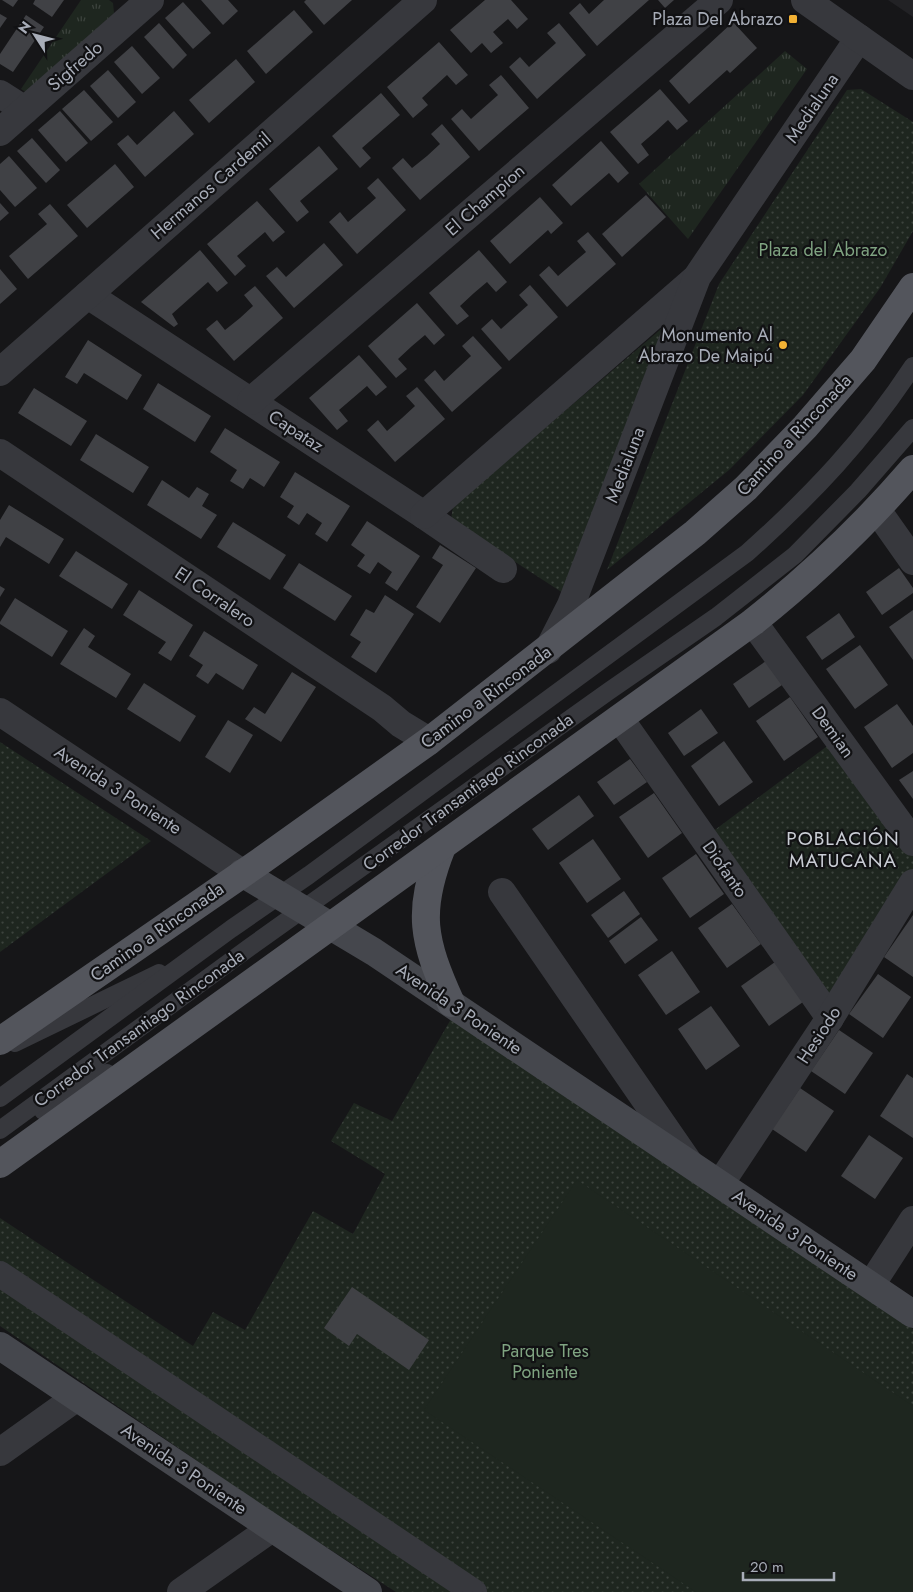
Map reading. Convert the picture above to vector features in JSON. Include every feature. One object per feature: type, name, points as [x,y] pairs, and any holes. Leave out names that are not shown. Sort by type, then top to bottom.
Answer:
[{"type":"main road","name":"Camino a Rinconada","points":[[0,1041],[429,741],[695,534],[752,481],[805,427],[863,360],[913,287]]},
{"type":"main road","points":[[0,1164],[754,622],[815,571],[877,510],[913,469]]},
{"type":"main road","points":[[442,847],[432,871],[428,888],[425,928],[431,956],[451,1003]]},
{"type":"main road","name":"Avenida 3 Poniente","points":[[242,873],[331,925],[451,1003],[913,1314]]},
{"type":"main road","name":"Avenida 3 Poniente","points":[[0,1346],[368,1592]]},
{"type":"street","name":"Hermanos Cardemil","points":[[0,372],[423,0]]},
{"type":"street","name":"El Champion","points":[[251,401],[719,0]]},
{"type":"street","points":[[804,0],[913,76]]},
{"type":"street","name":"Sigfredo","points":[[0,132],[145,1]]},
{"type":"street","name":"Medialuna","points":[[548,650],[571,605],[697,277],[859,38]]},
{"type":"street","points":[[0,94],[25,110]]},
{"type":"street","name":"Medialuna","points":[[424,515],[697,277]]},
{"type":"street","name":"Capataz","points":[[88,295],[424,515],[503,569]]},
{"type":"street","name":"El Corralero","points":[[0,453],[429,741]]},
{"type":"street","points":[[877,510],[913,562]]},
{"type":"street","name":"Demian","points":[[754,622],[913,842]]},
{"type":"street","name":"Avenida 3 Poniente","points":[[0,712],[242,873]]},
{"type":"street","name":"Diofanto","points":[[620,719],[830,1018]]},
{"type":"street","name":"Hesiodo","points":[[720,1184],[830,1018],[913,884]]},
{"type":"street","points":[[502,892],[689,1163]]},
{"type":"street","points":[[871,1286],[913,1220]]},
{"type":"street","points":[[0,1274],[474,1592]]},
{"type":"street","points":[[0,1452],[77,1397]]},
{"type":"street","points":[[181,1592],[272,1528]]},
{"type":"lane","name":"Corredor Transantiago Rinconada","points":[[0,1098],[200,954],[279,894],[317,869],[747,553],[820,484],[853,447],[892,398],[913,366]]},
{"type":"lane","name":"Corredor Transantiago Rinconada","points":[[0,1130],[303,909],[716,617],[795,555],[858,491],[913,428]]},
{"type":"lane","name":"Corredor Transantiago Rinconada","points":[[0,1050],[200,954]]},
{"type":"lane","name":"Corredor Transantiago Rinconada","points":[[0,1137],[238,992]]},
{"type":"shaded area","points":[[888,0],[913,0],[913,17]]},
{"type":"green space","points":[[81,0],[109,0],[113,3],[114,13],[27,93],[21,89]]},
{"type":"green space","points":[[785,51],[807,69],[688,239],[639,184]]},
{"type":"green space","name":"Plaza del Abrazo","points":[[861,89],[913,122],[913,231],[880,288],[803,395],[729,470],[607,570],[719,284],[847,90]]},
{"type":"green space","points":[[680,313],[563,593],[451,520],[453,506]]},
{"type":"green space","points":[[838,738],[913,842],[913,883],[830,1018],[704,838]]},
{"type":"green space","points":[[0,742],[151,841],[0,952]]},
{"type":"green space","name":"Parque Tres Poniente","points":[[451,1019],[913,1329],[913,1592],[396,1592],[278,1516],[0,1326],[0,1218],[193,1346],[213,1312],[245,1330],[313,1211],[353,1234],[385,1174],[331,1141],[354,1103],[392,1121]]},
{"type":"green space","points":[[577,1180],[913,1406],[913,1592],[696,1592],[424,1410]]},
{"type":"building","points":[[2,0],[18,0],[13,7]]},
{"type":"building","points":[[35,0],[64,0],[52,17],[33,4]]},
{"type":"building","points":[[201,0],[228,0],[238,11],[223,25]]},
{"type":"building","points":[[306,0],[352,0],[324,25],[304,2]]},
{"type":"building","points":[[485,0],[511,0],[528,19],[517,29],[508,19],[493,32],[503,43],[491,53],[482,43],[471,53],[450,30]]},
{"type":"building","points":[[604,0],[649,0],[597,46],[569,13],[580,3],[589,14]]},
{"type":"building","points":[[658,0],[674,0],[665,8]]},
{"type":"building","points":[[183,2],[211,33],[193,49],[165,18]]},
{"type":"building","points":[[294,10],[313,32],[266,74],[247,51]]},
{"type":"building","points":[[0,14],[7,18],[0,28]]},
{"type":"building","points":[[26,15],[44,27],[13,72],[0,64],[0,54]]},
{"type":"building","points":[[733,22],[757,48],[730,73],[727,70],[689,104],[669,81]]},
{"type":"building","points":[[159,23],[187,55],[173,69],[144,37]]},
{"type":"building","points":[[559,23],[586,55],[537,99],[509,67],[520,57],[529,67],[556,43],[547,33]]},
{"type":"building","points":[[439,42],[468,75],[456,85],[447,75],[422,98],[428,105],[413,118],[387,87]]},
{"type":"building","points":[[132,46],[160,78],[142,94],[114,62]]},
{"type":"building","points":[[236,59],[255,82],[209,123],[189,100]]},
{"type":"building","points":[[108,70],[136,102],[118,118],[90,86]]},
{"type":"building","points":[[501,75],[529,108],[479,151],[451,119],[462,109],[471,119],[498,95],[489,85]]},
{"type":"building","points":[[660,89],[688,121],[677,130],[668,120],[641,144],[649,155],[638,164],[610,132]]},
{"type":"building","points":[[84,90],[113,122],[91,141],[62,109]]},
{"type":"building","points":[[381,93],[400,115],[362,148],[371,158],[360,168],[332,136]]},
{"type":"building","points":[[60,111],[88,143],[66,162],[38,130]]},
{"type":"building","points":[[174,111],[194,134],[145,177],[117,144],[128,135],[137,145]]},
{"type":"building","points":[[442,124],[470,157],[420,200],[392,168],[403,158],[412,168],[427,156],[440,144],[431,134]]},
{"type":"building","points":[[32,138],[60,170],[46,183],[17,151]]},
{"type":"building","points":[[601,141],[629,173],[618,183],[609,173],[571,206],[552,185]]},
{"type":"building","points":[[319,146],[338,169],[300,201],[309,212],[297,222],[269,189]]},
{"type":"building","points":[[9,156],[37,188],[15,207],[0,190],[0,164]]},
{"type":"building","points":[[115,164],[134,187],[87,228],[67,205]]},
{"type":"building","points":[[378,178],[406,210],[357,254],[329,222],[340,212],[348,222],[376,198],[367,188]]},
{"type":"building","points":[[646,195],[666,217],[622,257],[602,234]]},
{"type":"building","points":[[540,197],[563,223],[551,234],[548,230],[510,264],[490,241]]},
{"type":"building","points":[[257,201],[285,232],[273,242],[265,232],[237,256],[246,266],[235,276],[207,244]]},
{"type":"building","points":[[0,203],[9,213],[0,221]]},
{"type":"building","points":[[50,204],[78,236],[28,279],[9,256],[47,224],[38,214]]},
{"type":"building","points":[[588,232],[616,264],[567,307],[539,275],[549,266],[558,276],[586,252],[577,241]]},
{"type":"building","points":[[324,243],[343,265],[294,308],[266,276],[277,267],[286,277]]},
{"type":"building","points":[[200,250],[228,283],[217,292],[208,282],[172,314],[178,324],[174,327],[141,302]]},
{"type":"building","points":[[479,250],[507,282],[496,292],[487,282],[474,293],[460,306],[469,316],[457,325],[429,293]]},
{"type":"building","points":[[0,269],[17,289],[0,304]]},
{"type":"building","points":[[530,285],[558,317],[509,361],[481,329],[492,319],[501,329],[528,305],[519,295]]},
{"type":"building","points":[[255,286],[283,318],[234,361],[206,329],[217,320],[225,330],[240,318],[253,306],[244,295]]},
{"type":"building","points":[[417,303],[445,335],[434,345],[425,335],[412,346],[398,359],[407,369],[396,378],[368,346]]},
{"type":"building","points":[[473,336],[502,368],[452,412],[424,380],[435,370],[444,381],[471,356],[462,346]]},
{"type":"building","points":[[88,340],[142,375],[127,400],[84,373],[77,384],[65,377]]},
{"type":"building","points":[[359,355],[387,387],[376,396],[367,386],[339,410],[348,421],[337,430],[309,398]]},
{"type":"building","points":[[158,383],[211,416],[195,442],[143,409]]},
{"type":"building","points":[[417,387],[445,419],[395,462],[367,430],[378,420],[387,431],[415,406],[406,396]]},
{"type":"building","points":[[34,388],[87,421],[71,446],[18,413]]},
{"type":"building","points":[[225,428],[280,462],[264,487],[250,478],[243,489],[230,481],[237,470],[210,452]]},
{"type":"building","points":[[96,434],[149,467],[133,493],[80,460]]},
{"type":"building","points":[[295,472],[350,506],[327,542],[315,534],[322,523],[307,513],[299,525],[287,517],[294,506],[280,497]]},
{"type":"building","points":[[162,480],[189,498],[197,487],[209,494],[202,506],[217,515],[201,539],[147,505]]},
{"type":"building","points":[[9,505],[64,539],[49,564],[6,537],[0,547],[0,520]]},
{"type":"building","points":[[367,521],[420,556],[397,591],[385,583],[392,572],[378,562],[370,574],[357,566],[365,555],[351,545]]},
{"type":"building","points":[[233,522],[286,555],[270,580],[217,547]]},
{"type":"building","points":[[440,545],[476,568],[440,623],[416,607],[443,565],[432,558]]},
{"type":"building","points":[[76,551],[128,584],[112,609],[59,576]]},
{"type":"building","points":[[299,563],[352,596],[335,621],[283,588]]},
{"type":"building","points":[[899,568],[913,588],[913,593],[882,615],[866,592]]},
{"type":"building","points":[[0,586],[5,589],[0,597]]},
{"type":"building","points":[[139,590],[193,625],[171,661],[158,653],[166,642],[123,615]]},
{"type":"building","points":[[385,595],[414,614],[376,673],[351,657],[361,642],[350,635],[366,609],[374,613]]},
{"type":"building","points":[[15,598],[68,631],[52,657],[0,624]]},
{"type":"building","points":[[913,610],[913,660],[889,627]]},
{"type":"building","points":[[839,613],[855,637],[822,660],[806,637]]},
{"type":"building","points":[[84,628],[95,636],[88,647],[131,674],[116,698],[60,664]]},
{"type":"building","points":[[204,631],[258,665],[243,690],[216,673],[208,684],[196,676],[203,665],[189,656]]},
{"type":"building","points":[[860,645],[888,685],[855,709],[826,669]]},
{"type":"building","points":[[766,661],[782,685],[749,708],[733,684]]},
{"type":"building","points":[[292,672],[316,687],[281,742],[245,719],[254,707],[265,714]]},
{"type":"building","points":[[144,683],[196,716],[180,742],[127,709]]},
{"type":"building","points":[[790,697],[818,737],[784,761],[756,721]]},
{"type":"building","points":[[897,704],[913,726],[913,753],[892,768],[864,727]]},
{"type":"building","points":[[701,709],[718,733],[684,756],[668,733]]},
{"type":"building","points":[[228,720],[253,735],[230,773],[205,757]]},
{"type":"building","points":[[724,741],[753,782],[719,806],[691,766]]},
{"type":"building","points":[[630,759],[647,782],[614,805],[597,782]]},
{"type":"building","points":[[913,771],[913,799],[899,780]]},
{"type":"building","points":[[654,793],[682,833],[648,858],[619,817]]},
{"type":"building","points":[[579,795],[594,816],[548,850],[532,829]]},
{"type":"building","points":[[593,839],[621,879],[587,903],[559,863]]},
{"type":"building","points":[[696,854],[724,894],[690,918],[662,878]]},
{"type":"building","points":[[624,891],[640,914],[608,938],[591,915]]},
{"type":"building","points":[[732,904],[761,944],[727,968],[698,928]]},
{"type":"building","points":[[913,915],[913,977],[884,957]]},
{"type":"building","points":[[641,917],[658,940],[625,964],[609,941]]},
{"type":"building","points":[[672,951],[700,992],[666,1015],[638,975]]},
{"type":"building","points":[[775,962],[803,1002],[769,1026],[741,986]]},
{"type":"building","points":[[878,974],[911,997],[883,1038],[849,1014]]},
{"type":"building","points":[[711,1006],[740,1046],[706,1070],[678,1029]]},
{"type":"building","points":[[839,1030],[873,1053],[845,1094],[811,1071]]},
{"type":"building","points":[[907,1074],[913,1078],[913,1138],[880,1116]]},
{"type":"building","points":[[800,1088],[834,1111],[806,1152],[772,1129]]},
{"type":"building","points":[[869,1135],[903,1158],[875,1199],[841,1176]]},
{"type":"building","points":[[352,1287],[429,1340],[409,1370],[357,1334],[349,1346],[324,1328]]},
{"type":"place","name":"Plaza Del Abrazo","points":[[793,19]]},
{"type":"place","name":"Monumento Al Abrazo De Maipú","points":[[783,345]]},
{"type":"district","name":"POBLACIÓN MATUCANA","points":[[843,849]]}]
